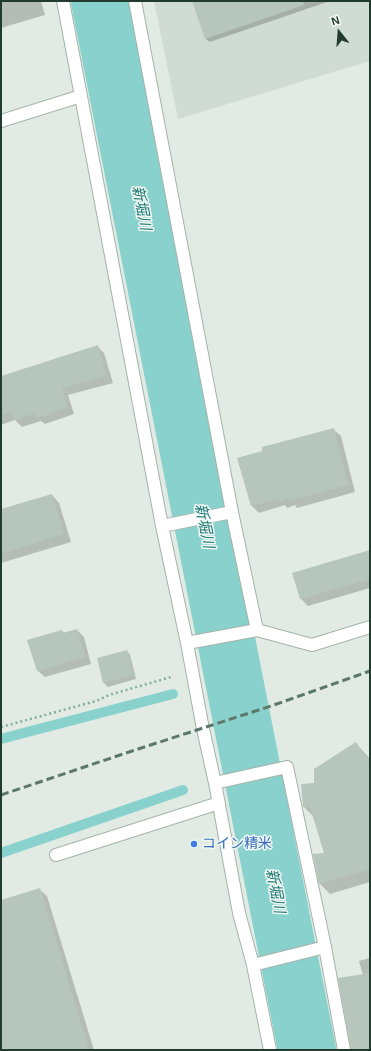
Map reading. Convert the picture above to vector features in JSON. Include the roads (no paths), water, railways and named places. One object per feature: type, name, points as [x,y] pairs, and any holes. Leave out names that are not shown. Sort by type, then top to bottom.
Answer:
[{"type":"street","points":[[63,1],[162,526],[219,803],[239,913],[253,965],[270,1050]]},
{"type":"street","points":[[135,1],[253,630]]},
{"type":"street","points":[[1,121],[81,96]]},
{"type":"street","points":[[162,526],[232,512]]},
{"type":"street","points":[[187,643],[253,630],[312,644],[370,627]]},
{"type":"street","points":[[215,783],[287,767],[325,947],[344,1050]]},
{"type":"street","points":[[56,855],[219,803]]},
{"type":"street","points":[[253,965],[325,947]]},
{"type":"waterway","name":"新堀川","points":[[100,1],[307,1050]]},
{"type":"waterway","points":[[216,683],[234,678]]},
{"type":"waterway","points":[[1,739],[173,694]]},
{"type":"waterway","points":[[234,770],[251,764]]},
{"type":"waterway","points":[[1,853],[183,790]]},
{"type":"railway","points":[[1,795],[271,706],[370,671]]},
{"type":"place","name":"コイン精米","points":[[194,844]]}]
